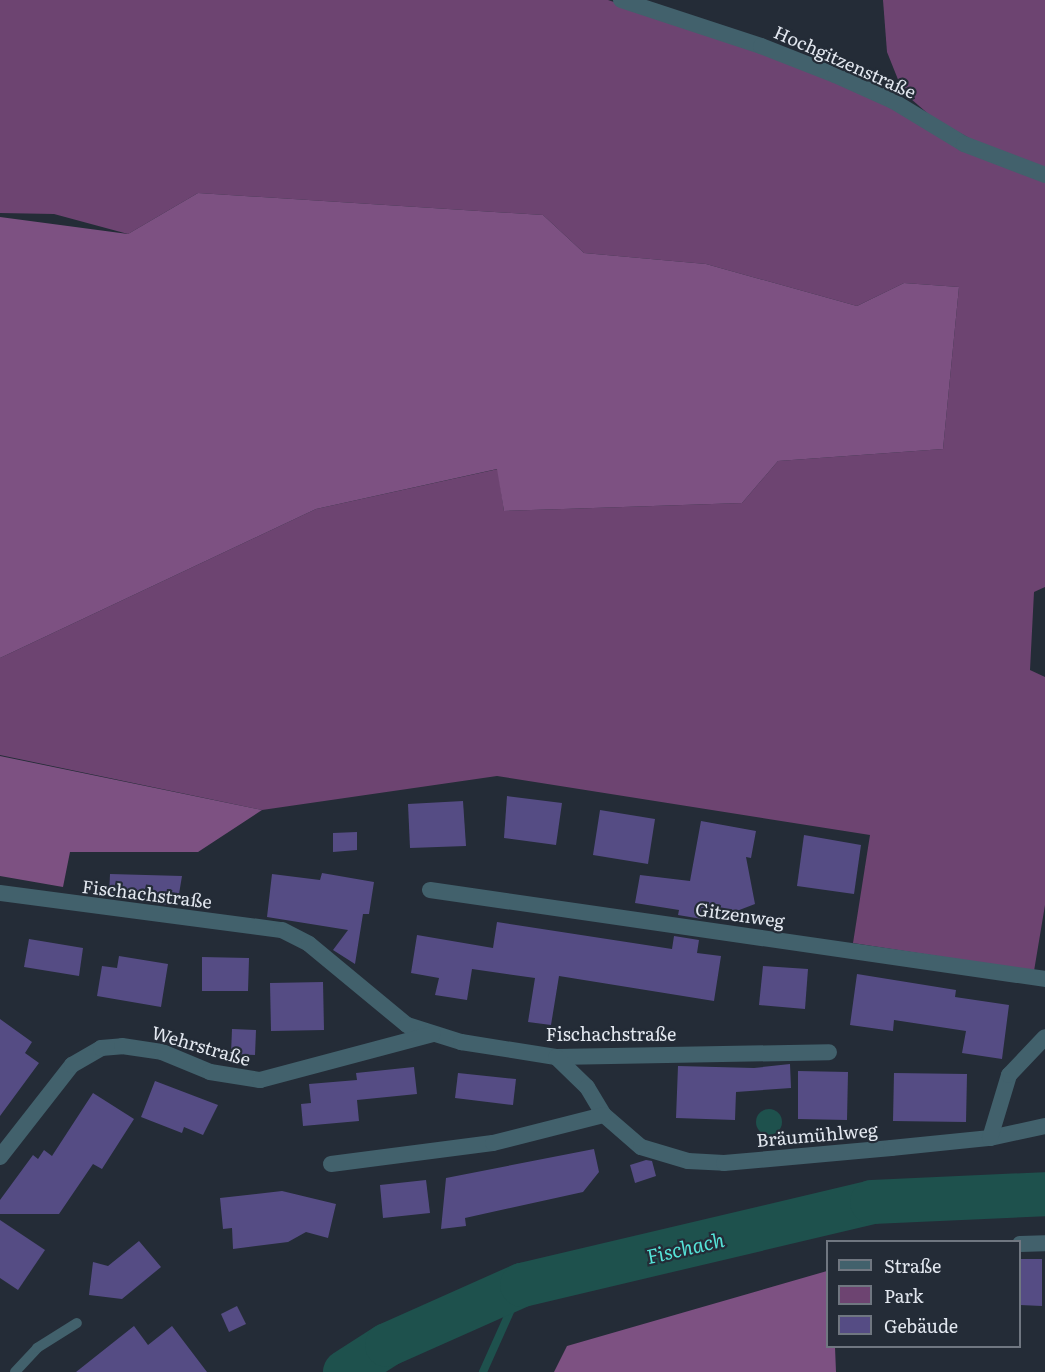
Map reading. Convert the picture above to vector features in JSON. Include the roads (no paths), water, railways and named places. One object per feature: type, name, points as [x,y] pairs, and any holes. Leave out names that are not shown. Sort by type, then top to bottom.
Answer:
[{"type":"street","name":"Hochgitzenstraße","points":[[621,0],[761,46],[835,75],[893,101],[964,144],[1045,175]]},
{"type":"street","name":"Gitzenweg","points":[[430,890],[1045,979]]},
{"type":"street","name":"Fischachstraße","points":[[0,894],[282,930],[309,944],[407,1024],[461,1042],[556,1057],[829,1052]]},
{"type":"street","name":"Wehrstraße","points":[[0,1157],[72,1065],[101,1048],[122,1046],[162,1052],[210,1072],[260,1080],[434,1033]]},
{"type":"street","points":[[990,1138],[1009,1075],[1045,1037]]},
{"type":"street","name":"Bräumühlweg","points":[[556,1057],[587,1087],[604,1115],[640,1147],[688,1161],[724,1163],[990,1138],[1045,1126]]},
{"type":"street","points":[[331,1164],[493,1143],[604,1115]]},
{"type":"street","points":[[1021,1244],[1045,1243]]},
{"type":"lane","points":[[15,1372],[37,1348],[77,1323]]},
{"type":"waterway","name":"Fischach","points":[[345,1372],[387,1345],[522,1285],[872,1202],[1045,1194]]},
{"type":"waterway","points":[[483,1372],[522,1285]]}]
